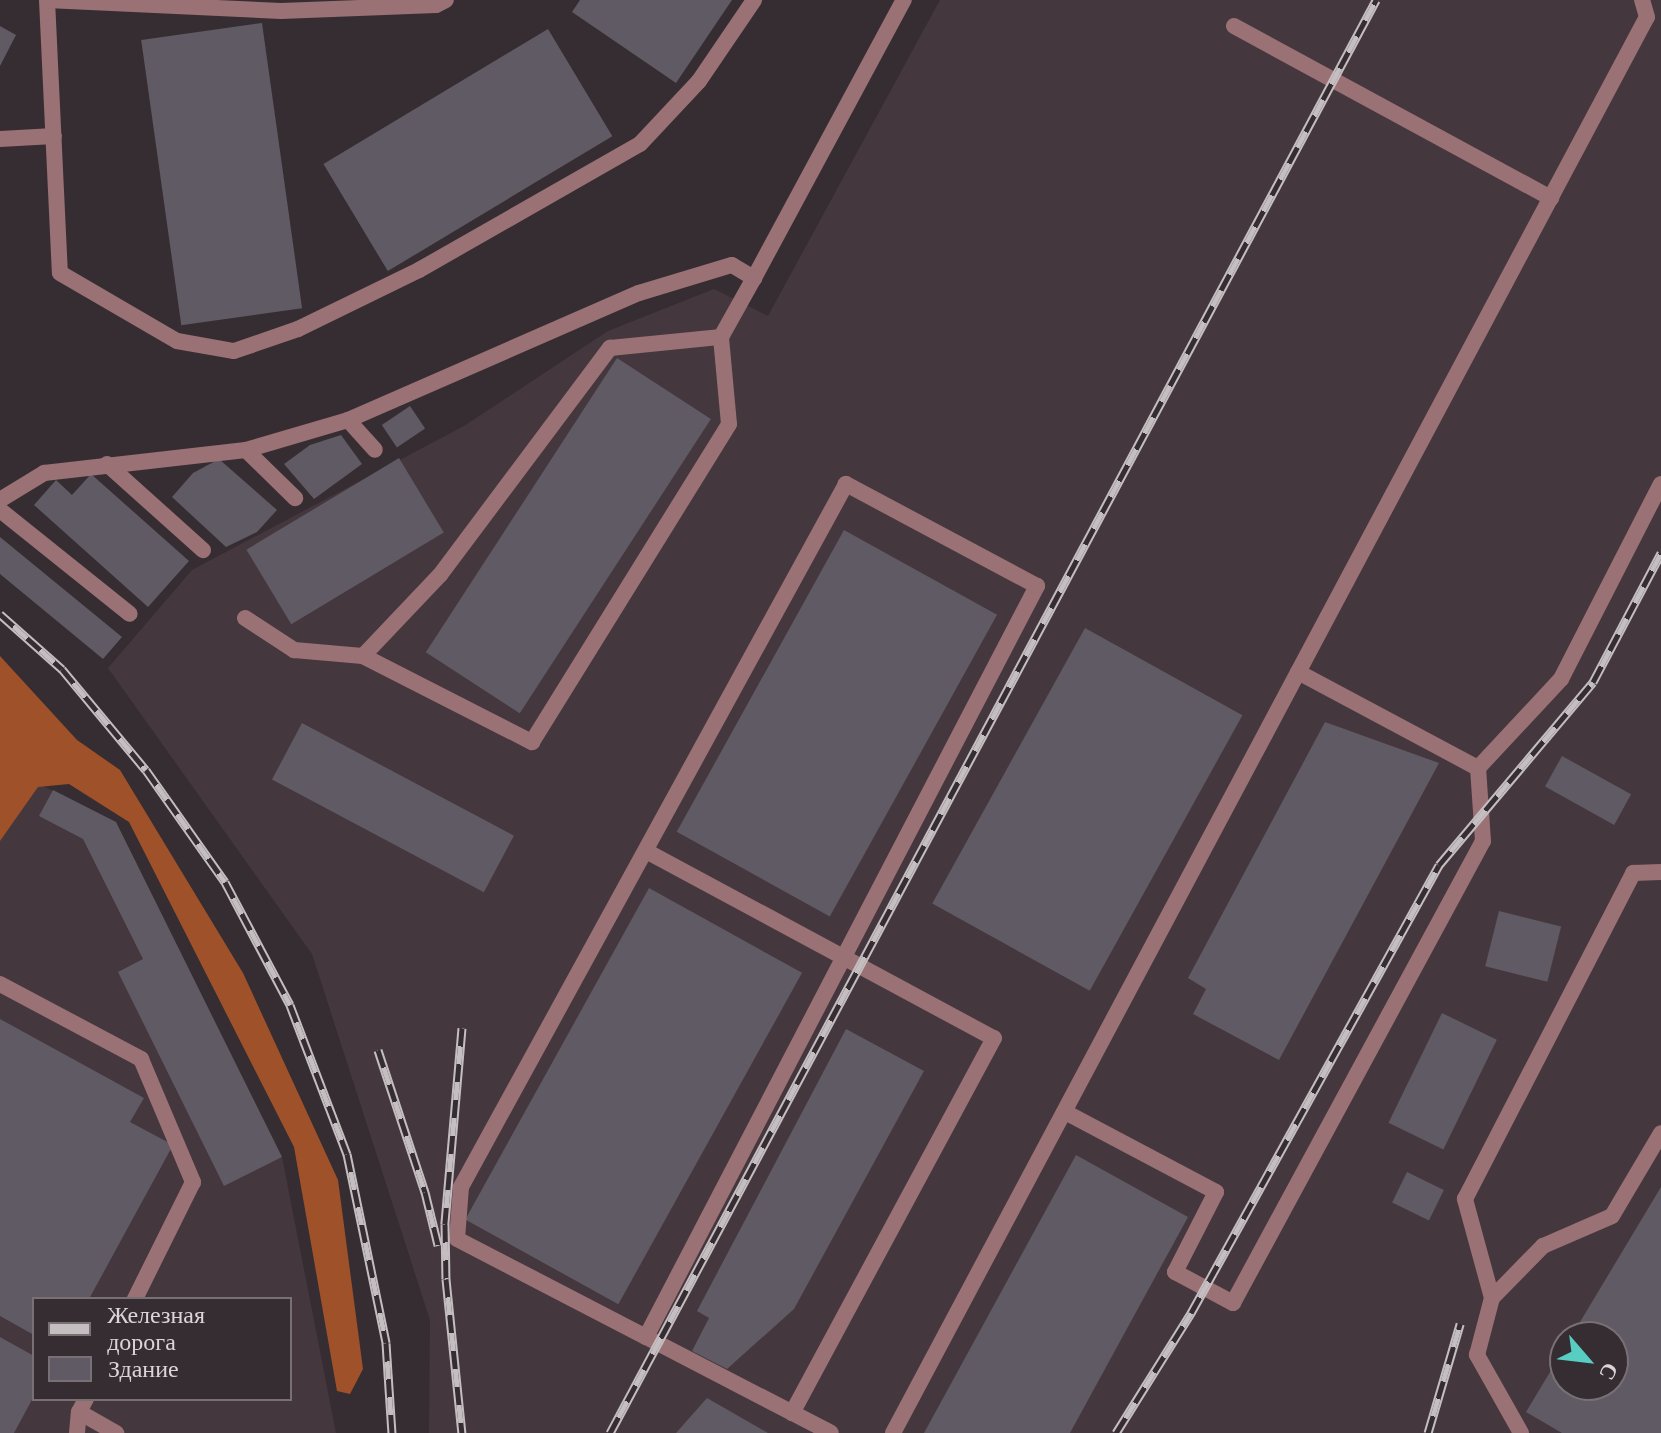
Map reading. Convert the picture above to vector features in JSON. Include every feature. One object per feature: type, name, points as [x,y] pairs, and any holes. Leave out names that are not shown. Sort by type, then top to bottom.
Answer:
[{"type":"lane","points":[[446,0],[436,5],[281,11],[47,0],[60,273],[177,341],[234,351],[298,329],[419,270],[640,144],[699,81],[754,0]]},
{"type":"lane","points":[[245,618],[294,650],[363,656],[532,742],[729,424],[721,337],[904,0]]},
{"type":"lane","points":[[893,1433],[1650,13]]},
{"type":"lane","points":[[1234,26],[1551,198]]},
{"type":"lane","points":[[0,139],[54,136]]},
{"type":"lane","points":[[0,500],[44,473],[246,450],[348,420],[639,293],[732,265],[754,278]]},
{"type":"lane","points":[[363,656],[440,575],[610,348],[721,337]]},
{"type":"lane","points":[[348,420],[375,450]]},
{"type":"lane","points":[[246,450],[295,498]]},
{"type":"lane","points":[[107,464],[203,550]]},
{"type":"lane","points":[[646,1337],[1037,586],[846,484],[461,1187],[457,1239],[831,1433]]},
{"type":"lane","points":[[1065,1112],[1216,1192],[1175,1272],[1233,1303],[1483,841],[1478,768],[1561,679],[1661,484]]},
{"type":"lane","points":[[0,510],[130,614]]},
{"type":"lane","points":[[1298,672],[1478,768]]},
{"type":"lane","points":[[646,851],[994,1038],[792,1413]]},
{"type":"lane","points":[[1492,1298],[1465,1199],[1633,873],[1661,872]]},
{"type":"lane","points":[[0,984],[141,1059],[193,1182],[136,1297]]},
{"type":"lane","points":[[1521,1433],[1477,1355],[1492,1298],[1543,1246],[1612,1216],[1661,1133]]},
{"type":"lane","points":[[77,1433],[83,1406],[116,1433]]},
{"type":"shaded area","points":[[940,0],[1661,0],[1661,1433],[429,1433],[430,1320],[312,954],[108,668],[192,570],[464,426],[608,331],[714,289],[768,316]]},
{"type":"shaded area","points":[[0,656],[77,740],[120,770],[243,973],[338,1180],[363,1369],[350,1394],[337,1391],[294,1147],[129,822],[69,784],[38,787],[0,841]]},
{"type":"shaded area","points":[[0,764],[116,823],[282,1157],[336,1433],[0,1433]]},
{"type":"building","points":[[580,0],[732,0],[676,83],[572,12]]},
{"type":"building","points":[[262,23],[302,308],[181,325],[141,40]]},
{"type":"building","points":[[0,26],[16,35],[0,66]]},
{"type":"building","points":[[548,29],[612,136],[388,271],[323,164]]},
{"type":"building","points":[[617,358],[711,419],[520,713],[426,652]]},
{"type":"building","points":[[410,406],[425,428],[397,447],[382,425]]},
{"type":"building","points":[[341,435],[362,464],[314,499],[284,464],[310,445]]},
{"type":"building","points":[[399,458],[444,533],[291,624],[246,550]]},
{"type":"building","points":[[219,459],[277,510],[257,532],[226,547],[172,497],[193,473]]},
{"type":"building","points":[[91,474],[189,561],[148,607],[34,505],[56,480],[72,495]]},
{"type":"building","points":[[844,530],[997,615],[830,917],[677,832]]},
{"type":"building","points":[[0,537],[122,637],[103,659],[0,574]]},
{"type":"building","points":[[1085,628],[1242,715],[1090,991],[932,904]]},
{"type":"building","points":[[1325,722],[1439,763],[1279,1060],[1193,1014],[1206,989],[1188,978]]},
{"type":"building","points":[[302,723],[514,836],[484,892],[272,780]]},
{"type":"building","points":[[1562,756],[1631,794],[1614,825],[1545,787]]},
{"type":"building","points":[[53,790],[116,822],[282,1157],[224,1186],[118,972],[143,959],[83,839],[39,816]]},
{"type":"building","points":[[649,888],[802,973],[618,1304],[465,1219]]},
{"type":"building","points":[[1499,911],[1561,926],[1547,982],[1485,966]]},
{"type":"building","points":[[1442,1013],[1497,1040],[1443,1149],[1389,1123]]},
{"type":"building","points":[[0,1019],[144,1098],[130,1122],[173,1145],[90,1297],[32,1297],[32,1334],[0,1316]]},
{"type":"building","points":[[846,1029],[924,1071],[794,1309],[727,1369],[692,1351],[709,1318],[697,1311]]},
{"type":"building","points":[[1076,1155],[1188,1217],[1070,1433],[924,1433]]},
{"type":"building","points":[[1407,1172],[1444,1190],[1429,1221],[1392,1203]]},
{"type":"building","points":[[1661,1187],[1661,1433],[1562,1433],[1526,1412],[1549,1374],[1549,1401],[1629,1401],[1629,1321],[1581,1321]]},
{"type":"building","points":[[0,1337],[32,1355],[32,1400],[14,1433],[0,1433]]},
{"type":"building","points":[[707,1398],[768,1433],[676,1433]]},
{"type":"railway","points":[[610,1433],[1376,0]]},
{"type":"railway","points":[[1116,1433],[1191,1313],[1439,865],[1593,682],[1661,553]]},
{"type":"railway","points":[[0,614],[62,669],[146,770],[225,882],[290,1005],[347,1154],[386,1343],[392,1433]]},
{"type":"railway","points":[[462,1028],[445,1224],[446,1279],[462,1433]]},
{"type":"railway","points":[[378,1050],[425,1192],[438,1245]]},
{"type":"railway","points":[[1428,1433],[1460,1324]]}]
